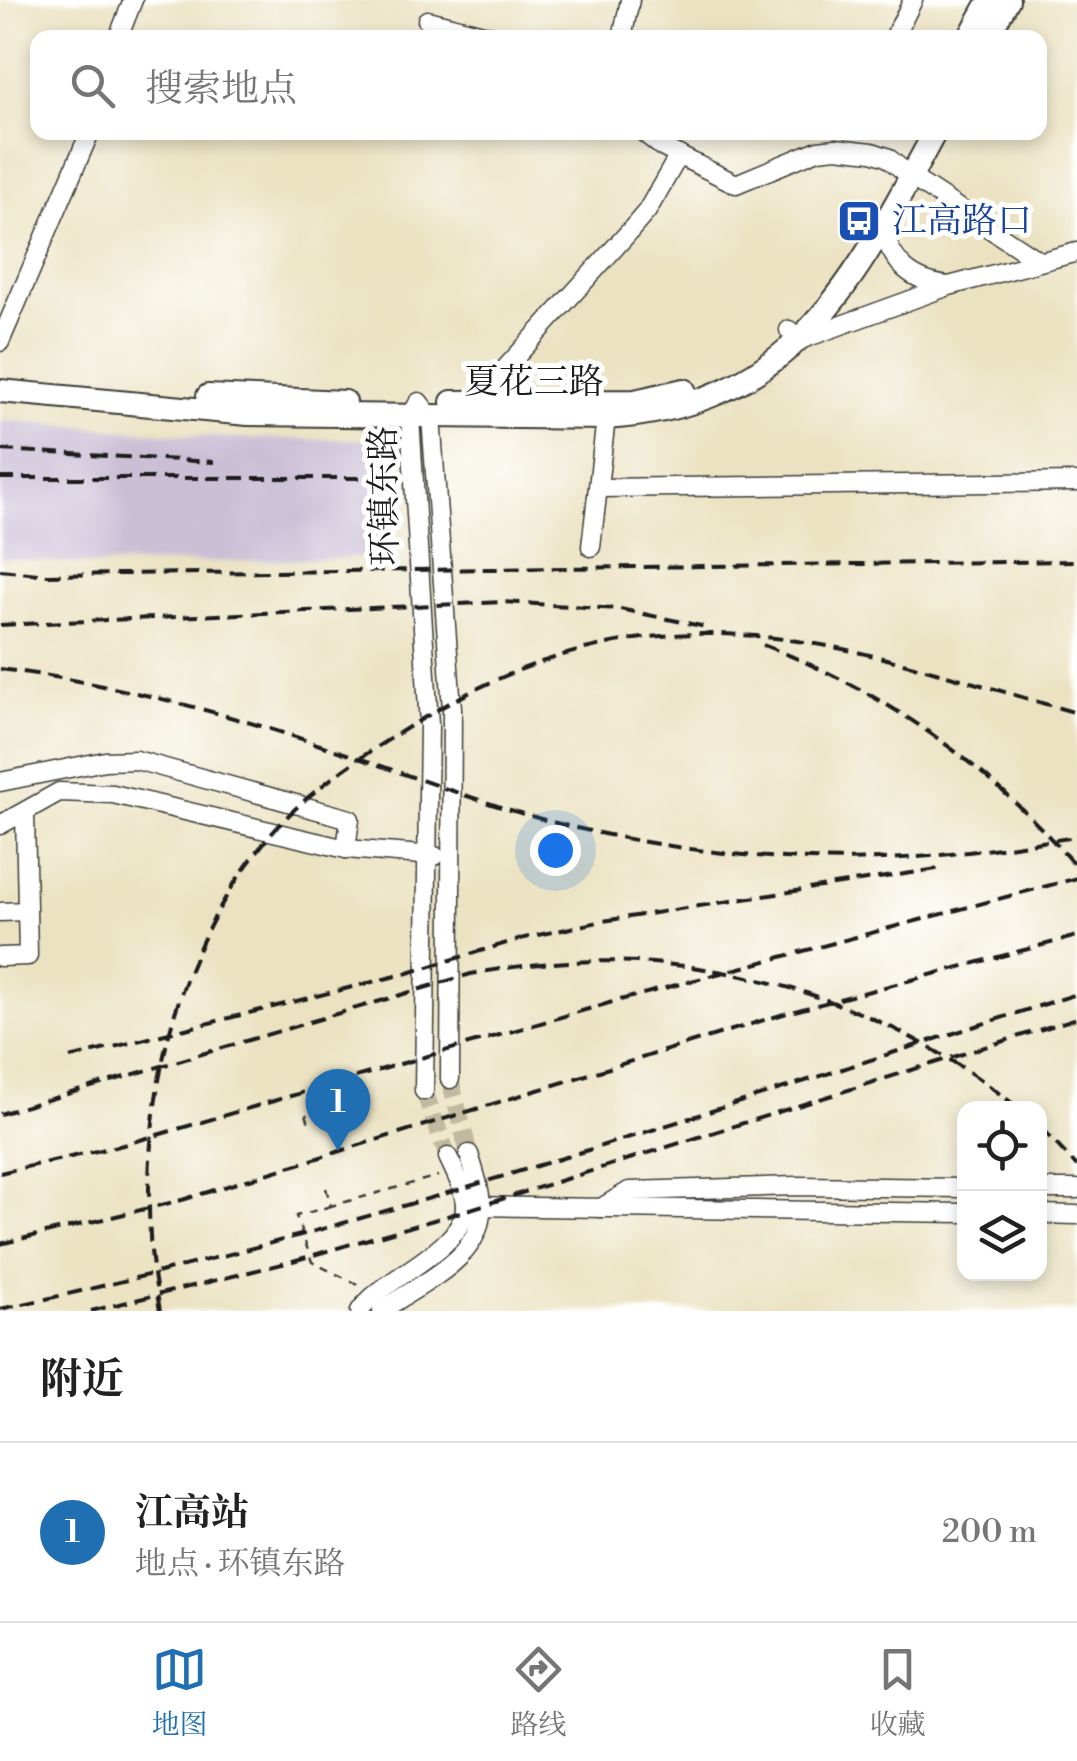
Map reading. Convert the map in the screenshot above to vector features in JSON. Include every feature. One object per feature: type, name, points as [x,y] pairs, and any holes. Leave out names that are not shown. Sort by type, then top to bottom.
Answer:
[{"type":"main road","points":[[973,30],[990,0]]},
{"type":"main road","points":[[991,30],[1008,0]]},
{"type":"main road","name":"夏花三路","points":[[0,377],[420,412],[606,418],[657,414],[702,400],[749,378],[832,306],[882,228],[915,140]]},
{"type":"main road","name":"夏花三路","points":[[0,392],[248,414],[420,412],[475,402],[611,402],[662,397],[722,376],[794,335],[929,140]]},
{"type":"street","points":[[121,30],[132,0]]},
{"type":"street","points":[[624,30],[630,0]]},
{"type":"street","points":[[898,30],[913,0]]},
{"type":"street","points":[[427,20],[466,30]]},
{"type":"street","points":[[0,342],[87,140]]},
{"type":"street","points":[[655,140],[736,184],[818,150],[866,142],[1039,260]]},
{"type":"street","points":[[475,402],[630,232],[680,156]]},
{"type":"street","points":[[882,228],[902,270],[929,284],[948,286]]},
{"type":"street","points":[[794,335],[948,286],[1077,252]]},
{"type":"street","name":"环镇东路","points":[[420,412],[429,726],[424,1091]]},
{"type":"street","name":"环镇东路","points":[[420,412],[452,709],[450,1079]]},
{"type":"street","points":[[591,547],[606,418]]},
{"type":"street","points":[[600,488],[1077,482]]},
{"type":"street","points":[[0,782],[105,761],[136,760],[350,819],[346,848]]},
{"type":"street","points":[[0,826],[59,792],[113,794],[346,848],[450,857]]},
{"type":"street","points":[[0,957],[28,956],[24,813]]},
{"type":"street","points":[[0,912],[27,911]]},
{"type":"street","points":[[469,1154],[473,1205]]},
{"type":"street","points":[[451,1164],[473,1205]]},
{"type":"street","points":[[600,1208],[630,1191],[796,1186],[957,1188]]},
{"type":"street","points":[[1047,1188],[1077,1189]]},
{"type":"street","points":[[360,1311],[378,1302],[448,1239],[473,1205],[957,1213]]},
{"type":"street","points":[[1047,1214],[1077,1214]]},
{"type":"path","points":[[306,1114],[310,1126]]},
{"type":"path","points":[[378,1302],[312,1262],[296,1216],[451,1164]]},
{"type":"path","points":[[326,1188],[331,1206]]},
{"type":"shaded area","points":[[0,420],[227,438],[387,440],[389,557],[98,565],[0,558]]},
{"type":"tunnel","points":[[450,1079],[469,1154]]},
{"type":"tunnel","points":[[424,1091],[448,1157]]},
{"type":"railway","points":[[0,450],[214,462]]},
{"type":"railway","points":[[0,478],[364,478]]},
{"type":"railway","points":[[0,570],[48,575],[1077,561]]},
{"type":"railway","points":[[0,625],[502,602],[620,609],[706,627]]},
{"type":"railway","points":[[160,1311],[150,1236],[153,1124],[174,1015],[193,963],[246,866],[282,822],[367,754],[454,700],[521,670],[591,648],[663,636],[748,635],[843,649],[1077,713]]},
{"type":"railway","points":[[763,645],[853,685],[935,736],[1009,797],[1077,868]]},
{"type":"railway","points":[[0,669],[123,690],[203,710],[523,814],[674,847],[799,859],[882,859],[955,854],[1077,837]]},
{"type":"railway","points":[[70,1058],[408,973],[520,939],[603,921],[943,868]]},
{"type":"railway","points":[[0,1173],[123,1145],[609,1003],[1077,878]]},
{"type":"railway","points":[[0,1244],[182,1200],[787,1013],[1077,936]]},
{"type":"railway","points":[[0,1114],[471,974],[544,964],[617,961],[689,967],[759,980],[828,1001],[895,1029],[958,1065],[1008,1101]]},
{"type":"railway","points":[[0,1309],[137,1278],[408,1205],[1077,994]]},
{"type":"railway","points":[[91,1311],[286,1263],[461,1212],[1077,1018]]},
{"type":"railway","points":[[1047,1134],[1077,1166]]},
{"type":"place","name":"江高路口","points":[[859,221]]},
{"type":"place","name":"江高站","points":[[338,1151]]}]
